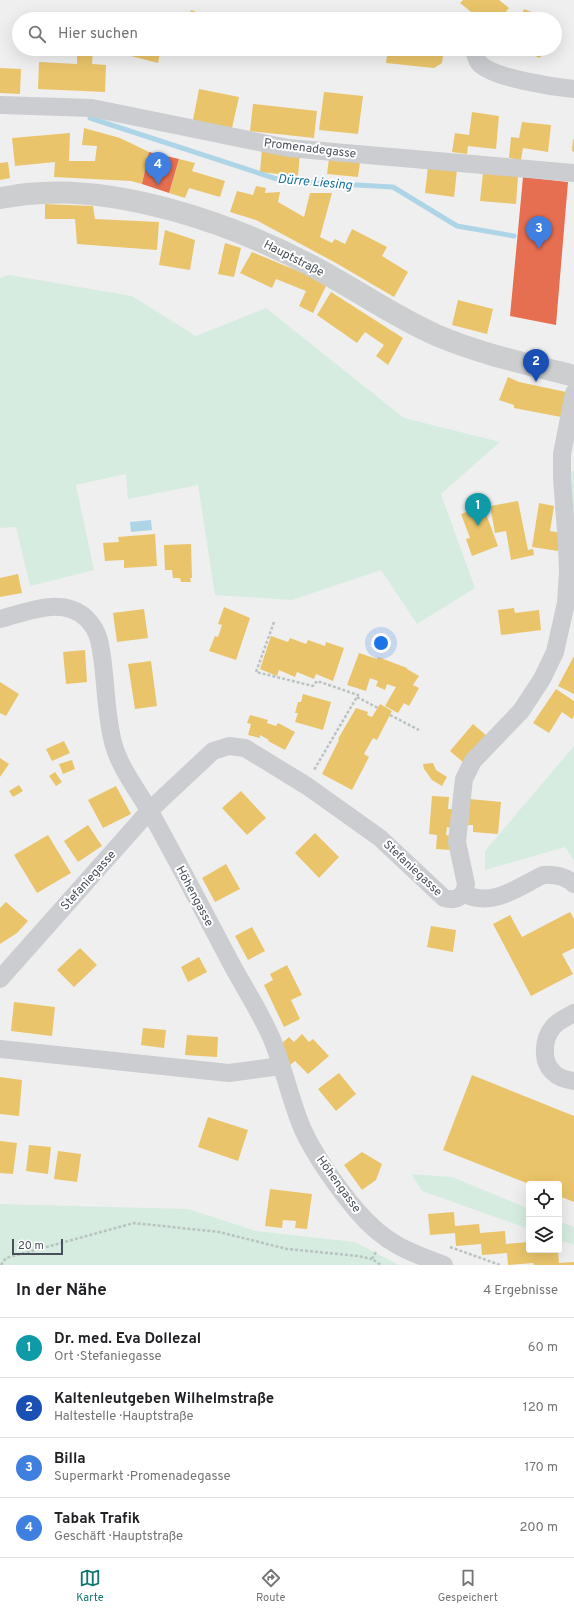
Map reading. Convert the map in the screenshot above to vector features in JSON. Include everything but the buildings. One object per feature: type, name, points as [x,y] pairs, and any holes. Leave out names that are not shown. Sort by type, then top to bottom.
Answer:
[{"type":"main road","name":"Hauptstraße","points":[[0,198],[57,192],[90,194],[125,199],[213,223],[244,234],[294,257],[415,325],[436,335],[485,352],[574,376]]},
{"type":"street","points":[[476,56],[480,65],[494,72],[526,82],[574,89]]},
{"type":"street","name":"Promenadegasse","points":[[0,105],[92,108],[288,148],[574,172]]},
{"type":"street","points":[[574,393],[562,454],[562,478],[568,545],[566,603],[554,652],[542,679],[521,711],[473,761],[464,779],[457,842],[466,884],[463,893],[474,898],[492,899],[543,875],[549,874],[561,876],[574,884]]},
{"type":"street","name":"Höhengasse","points":[[0,619],[45,608],[60,606],[81,614],[92,625],[99,639],[114,747],[150,810],[271,1037],[302,1127],[310,1145],[357,1211],[384,1237],[395,1245],[409,1252],[444,1265]]},
{"type":"street","name":"Stefaniegasse","points":[[0,979],[150,810],[213,752],[223,747],[240,747],[250,751],[307,786],[380,838],[444,898],[454,900],[460,897],[463,893]]},
{"type":"street","points":[[574,1012],[552,1028],[547,1038],[545,1050],[547,1062],[553,1072],[560,1077],[574,1081]]},
{"type":"street","points":[[0,1049],[228,1073],[281,1066]]},
{"type":"path","points":[[274,622],[256,672],[313,686],[317,681],[358,695],[357,697],[378,708]]},
{"type":"path","points":[[313,773],[357,697]]},
{"type":"path","points":[[390,715],[418,730]]},
{"type":"path","points":[[1,1265],[6,1258],[134,1223],[219,1232],[287,1249],[358,1256],[372,1259]]},
{"type":"path","points":[[449,1247],[500,1265]]},
{"type":"green space","points":[[9,275],[132,296],[196,336],[266,308],[404,418],[500,442],[441,494],[475,588],[417,624],[381,570],[292,600],[215,595],[198,485],[128,499],[126,474],[76,485],[94,570],[30,586],[16,527],[0,528],[0,278]]},
{"type":"green space","points":[[570,471],[574,471],[574,515]]},
{"type":"green space","points":[[574,746],[574,861],[565,847],[485,870],[485,851]]},
{"type":"green space","points":[[411,1174],[452,1177],[526,1208],[526,1228],[422,1191]]},
{"type":"green space","points":[[0,1204],[188,1209],[256,1231],[355,1242],[399,1265],[0,1265]]},
{"type":"green space","points":[[562,1222],[574,1227],[574,1245],[562,1241]]},
{"type":"water","points":[[151,520],[152,530],[131,532],[130,522]]},
{"type":"waterway","name":"Dürre Liesing","points":[[90,118],[283,181],[393,187],[457,226],[514,236]]},
{"type":"place","name":"Tabak Trafik","points":[[158,185]]},
{"type":"place","name":"Billa","points":[[539,249]]},
{"type":"place","name":"Kaltenleutgeben Wilhelmstraße","points":[[536,382]]},
{"type":"place","name":"Dr. med. Eva Dollezal","points":[[478,526]]}]
